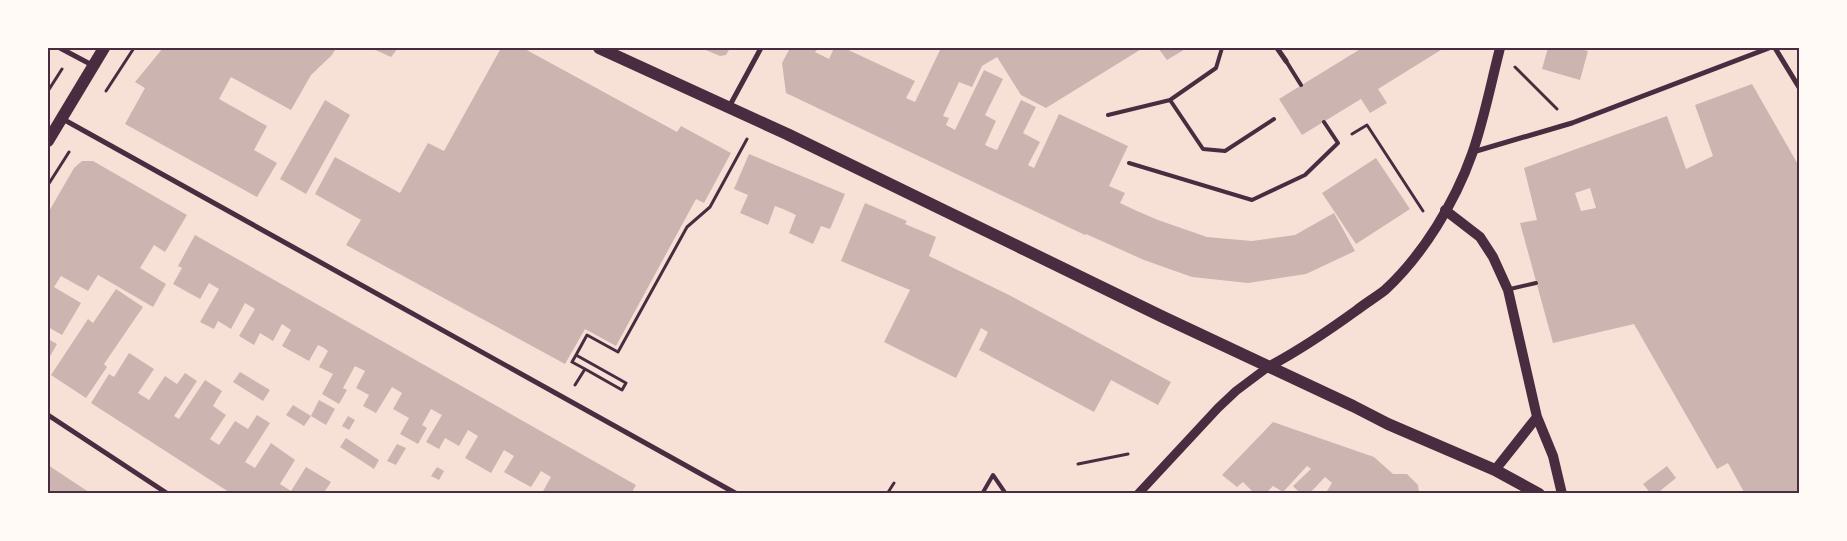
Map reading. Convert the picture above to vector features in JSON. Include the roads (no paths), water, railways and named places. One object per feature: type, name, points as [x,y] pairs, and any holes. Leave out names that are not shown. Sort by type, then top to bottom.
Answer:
[{"type":"main road","points":[[48,140],[104,48]]},
{"type":"main road","points":[[599,48],[756,120],[1388,424],[1495,470],[1539,494]]},
{"type":"main road","points":[[1268,367],[1300,350],[1335,327],[1384,290],[1407,267],[1446,210],[1462,177],[1472,152],[1499,49]]},
{"type":"main road","points":[[1446,210],[1480,237],[1493,257],[1508,290],[1537,417],[1553,456],[1562,494]]},
{"type":"main road","points":[[1495,470],[1537,417]]},
{"type":"street","points":[[60,48],[92,65]]},
{"type":"street","points":[[728,107],[761,48]]},
{"type":"street","points":[[1277,48],[1286,62]]},
{"type":"street","points":[[1472,152],[1572,123],[1769,48]]},
{"type":"street","points":[[1775,48],[1800,90]]},
{"type":"street","points":[[61,118],[736,494]]},
{"type":"street","points":[[1138,494],[1218,408],[1236,391],[1268,367]]},
{"type":"street","points":[[48,415],[168,494]]},
{"type":"lane","points":[[1108,116],[1170,100],[1216,68],[1222,48]]},
{"type":"lane","points":[[1286,62],[1301,85]]},
{"type":"lane","points":[[1170,100],[1202,149],[1225,151],[1274,119]]},
{"type":"lane","points":[[1129,163],[1252,200],[1305,176],[1338,143],[1324,122]]},
{"type":"lane","points":[[1508,290],[1536,283]]},
{"type":"lane","points":[[982,494],[993,475],[1006,494]]}]
